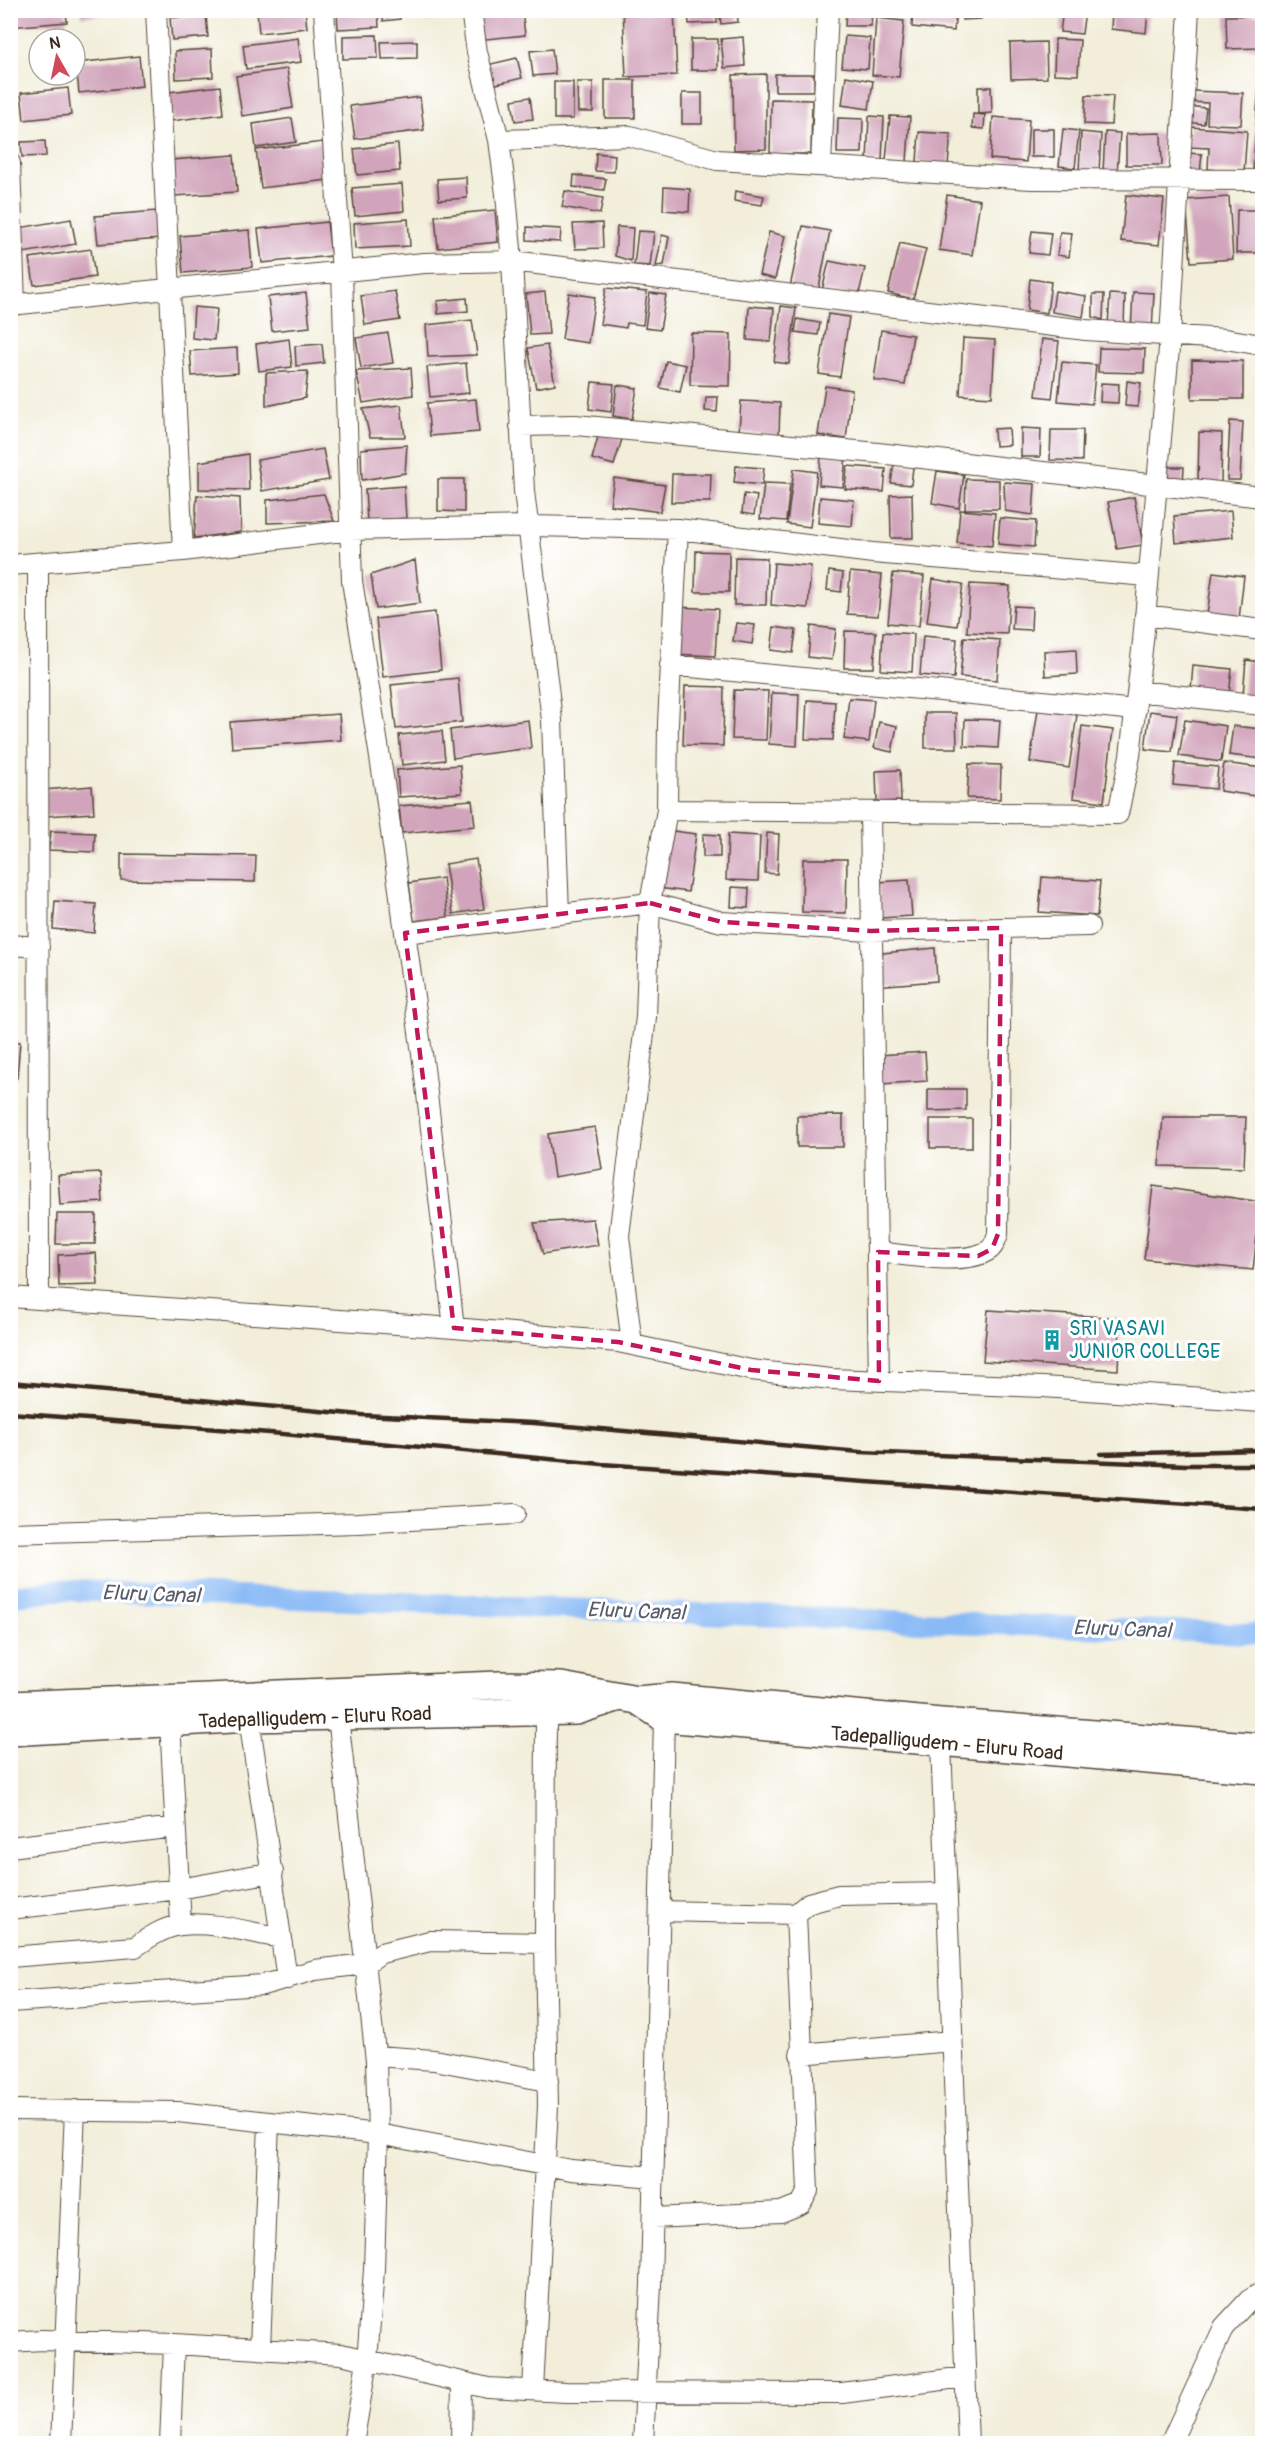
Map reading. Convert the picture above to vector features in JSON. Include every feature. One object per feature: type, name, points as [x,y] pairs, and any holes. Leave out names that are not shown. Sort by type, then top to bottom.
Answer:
[{"type":"main road","name":"Tadepalligudem - Eluru Road","points":[[10,1705],[499,1685],[561,1686],[617,1697],[672,1697],[941,1722],[1263,1747]]},
{"type":"main road","name":"Tadepalligudem - Eluru Road","points":[[10,1731],[249,1718],[576,1711],[617,1697],[664,1718],[941,1744],[1115,1755],[1263,1770]]},
{"type":"street","points":[[156,10],[183,551]]},
{"type":"street","points":[[324,10],[342,273],[352,581],[424,1068],[454,1328]]},
{"type":"street","points":[[471,10],[477,52],[499,140],[512,261],[520,426],[529,526],[552,720],[559,914]]},
{"type":"street","points":[[821,165],[828,10]]},
{"type":"street","points":[[667,810],[1118,814],[1131,756],[1170,337],[1189,10]]},
{"type":"street","points":[[499,140],[630,136],[717,160],[1032,179],[1263,180]]},
{"type":"street","points":[[10,163],[13,305],[424,263],[512,261],[1062,328],[1225,339],[1263,345]]},
{"type":"street","points":[[520,426],[575,425],[878,453],[1263,497]]},
{"type":"street","points":[[10,565],[183,551],[350,530],[529,526],[678,529],[873,553],[1148,576]]},
{"type":"street","points":[[632,1345],[619,1236],[646,1017],[650,903],[667,810],[670,665],[678,529]]},
{"type":"street","points":[[38,563],[39,1299]]},
{"type":"street","points":[[1145,615],[1263,630]]},
{"type":"street","points":[[670,665],[1137,700],[1263,705]]},
{"type":"street","points":[[870,812],[870,931],[879,1381]]},
{"type":"street","points":[[405,933],[650,903],[722,922],[870,931],[1089,926]]},
{"type":"street","points":[[878,1252],[936,1258],[978,1256],[992,1249],[998,1234],[1001,928]]},
{"type":"street","points":[[10,945],[39,947]]},
{"type":"street","points":[[10,1297],[454,1328],[632,1345],[751,1370],[831,1379],[1043,1387],[1263,1402]]},
{"type":"street","points":[[10,1533],[358,1523],[515,1514]]},
{"type":"street","points":[[532,2390],[547,2165],[546,1712]]},
{"type":"street","points":[[338,1716],[376,2056],[378,2134],[374,2270],[367,2361],[353,2444]]},
{"type":"street","points":[[249,1718],[287,1979]]},
{"type":"street","points":[[644,2444],[653,2218],[664,1718]]},
{"type":"street","points":[[170,1722],[181,1925]]},
{"type":"street","points":[[941,1744],[968,2444]]},
{"type":"street","points":[[10,1847],[175,1827]]},
{"type":"street","points":[[10,1909],[178,1889],[273,1872]]},
{"type":"street","points":[[660,1911],[796,1914],[809,1903],[839,1895],[945,1893]]},
{"type":"street","points":[[653,2218],[781,2212],[801,2204],[808,2191],[800,2054],[796,1914]]},
{"type":"street","points":[[10,1957],[135,1947],[151,1936],[181,1925],[211,1926],[282,1938]]},
{"type":"street","points":[[10,2002],[263,1985],[315,1970],[364,1964],[381,1953],[430,1941],[545,1943]]},
{"type":"street","points":[[800,2054],[952,2041]]},
{"type":"street","points":[[376,2056],[434,2060],[548,2080]]},
{"type":"street","points":[[10,2110],[178,2112],[378,2134],[547,2165],[654,2177]]},
{"type":"street","points":[[61,2444],[75,2110]]},
{"type":"street","points":[[260,2349],[269,2123]]},
{"type":"street","points":[[1170,2444],[1224,2326],[1249,2300],[1263,2292]]},
{"type":"street","points":[[10,2342],[42,2340],[174,2344],[341,2354],[488,2388],[532,2390],[843,2393],[965,2377]]},
{"type":"street","points":[[170,2444],[174,2344]]},
{"type":"street","points":[[461,2444],[462,2383]]},
{"type":"highlighted area","points":[[650,903],[722,922],[870,931],[1001,928],[998,1234],[992,1249],[978,1256],[878,1252],[879,1381],[751,1370],[618,1342],[454,1328],[405,933]]},
{"type":"building","points":[[10,10],[66,10],[67,22],[10,27]]},
{"type":"building","points":[[81,10],[115,10],[115,13],[82,17]]},
{"type":"building","points":[[257,10],[305,10],[307,28],[259,33]]},
{"type":"building","points":[[337,10],[378,10],[379,27],[338,29]]},
{"type":"building","points":[[383,10],[399,10],[400,19],[383,21]]},
{"type":"building","points":[[421,10],[449,10],[448,19],[420,16]]},
{"type":"building","points":[[474,10],[522,10],[525,35],[477,40]]},
{"type":"building","points":[[623,10],[674,10],[677,75],[626,77]]},
{"type":"building","points":[[688,10],[717,10],[717,23],[689,24]]},
{"type":"building","points":[[719,10],[737,10],[738,22],[721,24]]},
{"type":"building","points":[[846,10],[872,10],[871,26],[845,26]]},
{"type":"building","points":[[913,10],[956,10],[954,31],[912,27]]},
{"type":"building","points":[[961,10],[981,10],[981,19],[962,20]]},
{"type":"building","points":[[1063,10],[1085,10],[1082,34],[1060,32]]},
{"type":"building","points":[[1112,10],[1148,10],[1146,33],[1111,29]]},
{"type":"building","points":[[206,15],[208,37],[172,40],[170,18]]},
{"type":"building","points":[[1259,15],[1260,48],[1227,49],[1226,16]]},
{"type":"building","points":[[876,18],[904,21],[899,77],[872,75]]},
{"type":"building","points":[[377,35],[378,58],[343,59],[343,36]]},
{"type":"building","points":[[845,36],[870,38],[868,69],[842,67]]},
{"type":"building","points":[[743,37],[745,66],[724,68],[721,39]]},
{"type":"building","points":[[298,38],[301,62],[246,69],[243,45]]},
{"type":"building","points":[[691,39],[718,39],[718,70],[691,70]]},
{"type":"building","points":[[1055,39],[1080,40],[1078,75],[1054,74]]},
{"type":"building","points":[[417,41],[417,58],[382,59],[381,42]]},
{"type":"building","points":[[1046,42],[1047,78],[1011,79],[1010,43]]},
{"type":"building","points":[[212,49],[213,77],[176,79],[175,51]]},
{"type":"building","points":[[552,49],[555,74],[533,76],[530,51]]},
{"type":"building","points":[[139,56],[142,86],[79,93],[78,87],[87,87],[87,62]]},
{"type":"building","points":[[517,58],[522,78],[492,85],[487,65]]},
{"type":"building","points":[[287,69],[293,108],[242,116],[236,76]]},
{"type":"building","points":[[766,74],[766,149],[734,150],[733,75]]},
{"type":"building","points":[[775,74],[814,74],[814,91],[775,91]]},
{"type":"building","points":[[846,76],[873,81],[869,109],[842,105]]},
{"type":"building","points":[[605,80],[635,80],[635,118],[605,118]]},
{"type":"building","points":[[554,82],[573,82],[573,119],[554,119]]},
{"type":"building","points":[[577,82],[593,82],[593,112],[578,112]]},
{"type":"building","points":[[1259,83],[1262,83],[1262,168],[1253,168]]},
{"type":"building","points":[[220,86],[223,114],[172,121],[169,92]]},
{"type":"building","points":[[978,87],[991,87],[992,113],[978,114]]},
{"type":"building","points":[[68,88],[71,115],[24,120],[21,93]]},
{"type":"building","points":[[1191,91],[1243,93],[1241,125],[1207,124],[1208,103],[1191,102]]},
{"type":"building","points":[[682,93],[702,93],[702,124],[682,124]]},
{"type":"building","points":[[1086,95],[1113,96],[1111,125],[1084,124]]},
{"type":"building","points":[[420,97],[424,130],[355,139],[350,106]]},
{"type":"building","points":[[530,97],[533,119],[515,121],[512,100]]},
{"type":"building","points":[[771,99],[812,100],[811,154],[770,154]]},
{"type":"building","points":[[1185,106],[1206,108],[1204,124],[1184,122]]},
{"type":"building","points":[[973,114],[985,115],[984,129],[972,128]]},
{"type":"building","points":[[869,116],[884,117],[882,161],[867,161]]},
{"type":"building","points":[[890,116],[910,117],[907,162],[886,160]]},
{"type":"building","points":[[993,117],[1029,120],[1026,162],[990,159]]},
{"type":"building","points":[[292,118],[296,142],[256,148],[253,124]]},
{"type":"building","points":[[838,118],[863,119],[862,153],[837,153]]},
{"type":"building","points":[[1190,127],[1247,131],[1244,172],[1208,169],[1209,148],[1189,147]]},
{"type":"building","points":[[1031,129],[1054,129],[1054,157],[1031,157]]},
{"type":"building","points":[[1063,129],[1079,131],[1075,168],[1059,166]]},
{"type":"building","points":[[919,132],[951,134],[948,165],[917,162]]},
{"type":"building","points":[[1081,132],[1101,134],[1099,172],[1079,171]]},
{"type":"building","points":[[1105,132],[1120,133],[1117,173],[1103,172]]},
{"type":"building","points":[[1161,133],[1162,165],[1126,165],[1126,134]]},
{"type":"building","points":[[45,141],[46,156],[22,157],[21,142]]},
{"type":"building","points":[[323,142],[328,180],[261,188],[256,150]]},
{"type":"building","points":[[398,144],[400,171],[357,175],[354,149]]},
{"type":"building","points":[[596,153],[615,155],[614,172],[595,171]]},
{"type":"building","points":[[1186,153],[1202,154],[1200,173],[1184,172]]},
{"type":"building","points":[[234,155],[237,192],[174,196],[171,160]]},
{"type":"building","points":[[574,175],[606,179],[604,190],[573,187]]},
{"type":"building","points":[[466,177],[467,198],[439,200],[437,179]]},
{"type":"building","points":[[402,184],[404,211],[355,216],[352,188]]},
{"type":"building","points":[[664,187],[690,189],[689,212],[663,210]]},
{"type":"building","points":[[565,191],[603,198],[600,214],[562,207]]},
{"type":"building","points":[[735,191],[764,196],[762,205],[734,201]]},
{"type":"building","points":[[947,195],[980,200],[972,255],[939,250]]},
{"type":"building","points":[[1126,195],[1164,199],[1159,245],[1121,241]]},
{"type":"building","points":[[1229,197],[1233,259],[1191,262],[1186,200]]},
{"type":"building","points":[[495,210],[498,242],[438,248],[435,216]]},
{"type":"building","points":[[1237,210],[1262,210],[1262,253],[1236,253]]},
{"type":"building","points":[[157,211],[160,239],[98,244],[95,216]]},
{"type":"building","points":[[71,219],[76,244],[23,253],[19,228]]},
{"type":"building","points":[[408,219],[410,246],[355,249],[354,223]]},
{"type":"building","points":[[327,222],[331,256],[262,263],[258,229]]},
{"type":"building","points":[[602,223],[603,248],[575,249],[573,224]]},
{"type":"building","points":[[803,226],[830,231],[818,293],[790,287]]},
{"type":"building","points":[[527,227],[561,229],[560,242],[527,240]]},
{"type":"building","points":[[617,227],[633,228],[631,261],[615,256]]},
{"type":"building","points":[[249,230],[252,267],[183,273],[180,236]]},
{"type":"building","points":[[638,231],[654,232],[650,266],[634,265]]},
{"type":"building","points":[[1032,231],[1051,233],[1048,255],[1029,253]]},
{"type":"building","points":[[769,232],[785,236],[775,279],[759,275]]},
{"type":"building","points":[[1060,232],[1072,233],[1069,257],[1057,255]]},
{"type":"building","points":[[662,235],[669,237],[664,265],[656,266]]},
{"type":"building","points":[[900,243],[926,249],[913,299],[888,293]]},
{"type":"building","points":[[91,249],[95,277],[34,285],[30,258]]},
{"type":"building","points":[[829,261],[865,268],[858,298],[822,291]]},
{"type":"building","points":[[1030,279],[1051,282],[1047,313],[1027,310]]},
{"type":"building","points":[[606,288],[647,292],[643,325],[627,323],[626,328],[600,324]]},
{"type":"building","points":[[395,291],[400,320],[365,325],[361,296]]},
{"type":"building","points":[[1055,291],[1086,296],[1083,317],[1052,312]]},
{"type":"building","points":[[545,292],[549,334],[530,335],[526,294]]},
{"type":"building","points":[[1133,292],[1154,293],[1152,332],[1131,331]]},
{"type":"building","points":[[306,293],[310,327],[272,331],[268,297]]},
{"type":"building","points":[[569,293],[595,297],[588,343],[562,339]]},
{"type":"building","points":[[650,293],[666,295],[660,330],[645,328]]},
{"type":"building","points":[[1093,294],[1104,294],[1103,320],[1093,317]]},
{"type":"building","points":[[1110,294],[1125,295],[1124,326],[1108,325]]},
{"type":"building","points":[[467,298],[468,311],[438,314],[437,301]]},
{"type":"building","points":[[749,306],[774,308],[771,342],[747,340]]},
{"type":"building","points":[[781,306],[796,308],[789,364],[774,362]]},
{"type":"building","points":[[194,307],[217,309],[214,340],[192,338]]},
{"type":"building","points":[[828,314],[849,317],[840,377],[819,374]]},
{"type":"building","points":[[797,319],[820,323],[818,335],[795,332]]},
{"type":"building","points":[[472,320],[477,355],[428,357],[426,325]]},
{"type":"building","points":[[881,330],[913,335],[905,385],[874,380]]},
{"type":"building","points":[[388,333],[393,363],[361,368],[356,338]]},
{"type":"building","points":[[691,333],[731,334],[730,386],[690,385]]},
{"type":"building","points":[[963,338],[995,340],[992,397],[960,395]]},
{"type":"building","points":[[289,339],[292,367],[259,371],[256,344]]},
{"type":"building","points":[[1042,339],[1059,341],[1052,398],[1036,396]]},
{"type":"building","points":[[322,344],[324,363],[296,366],[295,346]]},
{"type":"building","points":[[547,345],[555,384],[536,388],[528,348]]},
{"type":"building","points":[[237,348],[238,373],[192,376],[190,351]]},
{"type":"building","points":[[1099,348],[1145,349],[1144,373],[1098,372]]},
{"type":"building","points":[[1192,360],[1243,361],[1243,399],[1192,399]]},
{"type":"building","points":[[666,361],[686,365],[680,392],[660,388]]},
{"type":"building","points":[[1062,362],[1096,365],[1092,404],[1058,401]]},
{"type":"building","points":[[466,363],[469,393],[430,397],[427,367]]},
{"type":"building","points":[[411,368],[413,395],[363,403],[356,371]]},
{"type":"building","points":[[308,371],[305,398],[266,406],[266,373]]},
{"type":"building","points":[[1127,381],[1141,383],[1138,407],[1125,406]]},
{"type":"building","points":[[592,382],[614,384],[611,412],[589,409]]},
{"type":"building","points":[[1101,383],[1119,384],[1118,403],[1100,402]]},
{"type":"building","points":[[617,385],[637,388],[632,419],[613,416]]},
{"type":"building","points":[[825,386],[852,390],[846,439],[818,435]]},
{"type":"building","points":[[706,397],[718,397],[717,412],[705,411]]},
{"type":"building","points":[[476,399],[479,432],[430,436],[427,403]]},
{"type":"building","points":[[741,401],[780,403],[779,435],[739,432]]},
{"type":"building","points":[[401,405],[405,437],[370,437],[363,409]]},
{"type":"building","points":[[1230,421],[1243,422],[1240,480],[1227,480]]},
{"type":"building","points":[[1009,428],[1010,445],[995,446],[994,429]]},
{"type":"building","points":[[1021,428],[1041,429],[1040,457],[1021,457]]},
{"type":"building","points":[[1051,430],[1083,430],[1082,461],[1050,460]]},
{"type":"building","points":[[1199,432],[1222,433],[1221,484],[1198,483]]},
{"type":"building","points":[[599,433],[622,439],[614,465],[592,459]]},
{"type":"building","points":[[407,445],[405,473],[362,480],[361,449]]},
{"type":"building","points":[[323,449],[329,480],[262,491],[257,460]]},
{"type":"building","points":[[248,454],[249,490],[199,489],[199,462]]},
{"type":"building","points":[[821,454],[846,456],[843,487],[819,485]]},
{"type":"building","points":[[894,464],[913,467],[911,485],[891,483]]},
{"type":"building","points":[[736,466],[764,468],[762,485],[734,482]]},
{"type":"building","points":[[847,466],[886,469],[884,492],[845,489]]},
{"type":"building","points":[[1165,467],[1184,467],[1183,485],[1164,484]]},
{"type":"building","points":[[794,469],[817,472],[810,527],[787,524]]},
{"type":"building","points":[[937,471],[964,475],[959,508],[932,503]]},
{"type":"building","points":[[672,474],[711,474],[710,502],[671,502]]},
{"type":"building","points":[[614,478],[665,485],[660,512],[610,505]]},
{"type":"building","points":[[438,479],[464,479],[464,512],[438,511]]},
{"type":"building","points":[[966,479],[999,480],[999,509],[965,509]]},
{"type":"building","points":[[1004,482],[1035,484],[1033,515],[1005,511]]},
{"type":"building","points":[[764,483],[790,484],[786,521],[760,519]]},
{"type":"building","points":[[404,486],[406,518],[367,521],[365,489]]},
{"type":"building","points":[[324,494],[334,521],[267,523],[267,500]]},
{"type":"building","points":[[744,494],[757,496],[754,515],[742,513]]},
{"type":"building","points":[[912,494],[913,538],[891,538],[890,495]]},
{"type":"building","points":[[197,495],[240,498],[241,532],[194,538]]},
{"type":"building","points":[[820,497],[854,500],[852,526],[818,523]]},
{"type":"building","points":[[1134,497],[1143,545],[1117,549],[1108,502]]},
{"type":"building","points":[[960,510],[995,513],[992,546],[957,543]]},
{"type":"building","points":[[1231,511],[1233,537],[1176,543],[1174,516]]},
{"type":"building","points":[[1000,518],[1036,521],[1034,547],[998,544]]},
{"type":"building","points":[[696,551],[729,552],[729,592],[695,592]]},
{"type":"building","points":[[735,557],[767,558],[766,605],[734,605]]},
{"type":"building","points":[[415,560],[420,603],[376,609],[371,575]]},
{"type":"building","points":[[774,563],[811,566],[808,608],[771,605]]},
{"type":"building","points":[[829,571],[843,573],[841,592],[827,590]]},
{"type":"building","points":[[850,572],[882,575],[878,616],[847,614]]},
{"type":"building","points":[[1213,572],[1244,576],[1239,619],[1207,615]]},
{"type":"building","points":[[893,573],[924,576],[919,626],[888,623]]},
{"type":"building","points":[[933,579],[963,584],[957,626],[927,622]]},
{"type":"building","points":[[970,584],[1010,586],[1007,634],[967,632]]},
{"type":"building","points":[[1014,606],[1032,607],[1031,630],[1012,629]]},
{"type":"building","points":[[677,607],[718,609],[715,656],[674,654]]},
{"type":"building","points":[[435,612],[441,670],[383,677],[376,619]]},
{"type":"building","points":[[736,623],[755,625],[752,644],[733,641]]},
{"type":"building","points":[[811,626],[836,629],[832,660],[808,657]]},
{"type":"building","points":[[774,627],[796,630],[793,653],[771,650]]},
{"type":"building","points":[[845,631],[876,632],[874,668],[844,668]]},
{"type":"building","points":[[883,632],[914,634],[912,672],[881,670]]},
{"type":"building","points":[[923,636],[957,639],[954,678],[920,675]]},
{"type":"building","points":[[964,637],[1000,640],[997,680],[960,677]]},
{"type":"building","points":[[1076,649],[1077,674],[1045,676],[1044,651]]},
{"type":"building","points":[[1246,660],[1262,662],[1262,697],[1243,695]]},
{"type":"building","points":[[1193,665],[1232,669],[1229,695],[1191,691]]},
{"type":"building","points":[[458,678],[462,722],[396,729],[391,685]]},
{"type":"building","points":[[685,686],[724,687],[723,746],[683,745]]},
{"type":"building","points":[[734,690],[768,691],[766,740],[732,739]]},
{"type":"building","points":[[772,693],[799,694],[797,746],[769,744]]},
{"type":"building","points":[[849,698],[874,700],[869,742],[844,739]]},
{"type":"building","points":[[807,700],[835,702],[833,740],[805,739]]},
{"type":"building","points":[[1038,710],[1077,715],[1069,768],[1030,762]]},
{"type":"building","points":[[1150,711],[1177,715],[1172,752],[1145,749]]},
{"type":"building","points":[[925,713],[956,713],[957,748],[925,748]]},
{"type":"building","points":[[339,714],[341,740],[232,748],[230,722]]},
{"type":"building","points":[[965,719],[1000,720],[998,748],[964,746]]},
{"type":"building","points":[[528,720],[531,748],[453,758],[450,730]]},
{"type":"building","points":[[1185,720],[1226,726],[1221,762],[1179,756]]},
{"type":"building","points":[[879,722],[897,726],[892,752],[874,748]]},
{"type":"building","points":[[1082,726],[1113,730],[1104,802],[1073,798]]},
{"type":"building","points":[[1233,726],[1262,729],[1262,759],[1229,755]]},
{"type":"building","points":[[442,731],[445,760],[402,765],[399,735]]},
{"type":"building","points":[[1175,763],[1218,767],[1216,789],[1173,785]]},
{"type":"building","points":[[1224,763],[1262,768],[1262,797],[1220,791]]},
{"type":"building","points":[[969,764],[1001,765],[1000,799],[967,798]]},
{"type":"building","points":[[460,765],[462,793],[399,797],[397,770]]},
{"type":"building","points":[[900,770],[901,801],[877,802],[876,771]]},
{"type":"building","points":[[92,786],[94,813],[45,816],[43,790]]},
{"type":"building","points":[[472,800],[475,826],[402,833],[399,806]]},
{"type":"building","points":[[665,830],[696,834],[688,892],[658,888]]},
{"type":"building","points":[[51,831],[95,833],[94,852],[49,850]]},
{"type":"building","points":[[767,833],[779,834],[777,874],[765,873]]},
{"type":"building","points":[[703,834],[720,835],[720,857],[703,857]]},
{"type":"building","points":[[728,834],[760,836],[758,881],[726,880]]},
{"type":"building","points":[[121,854],[256,856],[255,882],[121,880]]},
{"type":"building","points":[[476,859],[484,909],[453,914],[445,864]]},
{"type":"building","points":[[803,859],[847,859],[846,913],[802,912]]},
{"type":"building","points":[[1042,877],[1100,881],[1097,916],[1039,912]]},
{"type":"building","points":[[443,878],[448,917],[414,921],[409,883]]},
{"type":"building","points":[[909,880],[912,916],[881,918],[878,882]]},
{"type":"building","points":[[732,887],[749,888],[748,908],[731,907]]},
{"type":"building","points":[[55,901],[96,904],[94,933],[53,929]]},
{"type":"building","points":[[935,948],[937,981],[875,986],[872,954]]},
{"type":"building","points":[[10,1042],[20,1042],[17,1078],[10,1078]]},
{"type":"building","points":[[925,1052],[927,1081],[881,1084],[879,1055]]},
{"type":"building","points":[[928,1089],[966,1089],[966,1110],[928,1111]]},
{"type":"building","points":[[843,1115],[843,1147],[797,1147],[797,1116]]},
{"type":"building","points":[[1163,1117],[1246,1117],[1244,1168],[1159,1166]]},
{"type":"building","points":[[930,1119],[972,1119],[972,1148],[930,1148]]},
{"type":"building","points":[[595,1127],[602,1169],[554,1177],[548,1134]]},
{"type":"building","points":[[101,1173],[103,1202],[60,1205],[58,1175]]},
{"type":"building","points":[[1153,1186],[1261,1202],[1253,1270],[1144,1259]]},
{"type":"building","points":[[57,1214],[96,1214],[95,1244],[56,1244]]},
{"type":"building","points":[[593,1219],[598,1245],[543,1254],[534,1223]]},
{"type":"building","points":[[96,1253],[98,1285],[59,1286],[58,1255]]},
{"type":"building","name":"SRI VASAVI JUNIOR COLLEGE","points":[[988,1310],[1120,1318],[1118,1370],[983,1361]]},
{"type":"waterway","name":"Eluru Canal","points":[[10,1596],[59,1590],[1262,1634]]},
{"type":"railway","points":[[10,1382],[362,1415],[534,1423],[860,1452],[1187,1465],[1262,1465]]},
{"type":"railway","points":[[10,1413],[283,1434],[602,1464],[1262,1509]]},
{"type":"railway","points":[[1101,1454],[1262,1450]]},
{"type":"place","name":"SRI VASAVI JUNIOR COLLEGE","points":[[1052,1340]]}]
